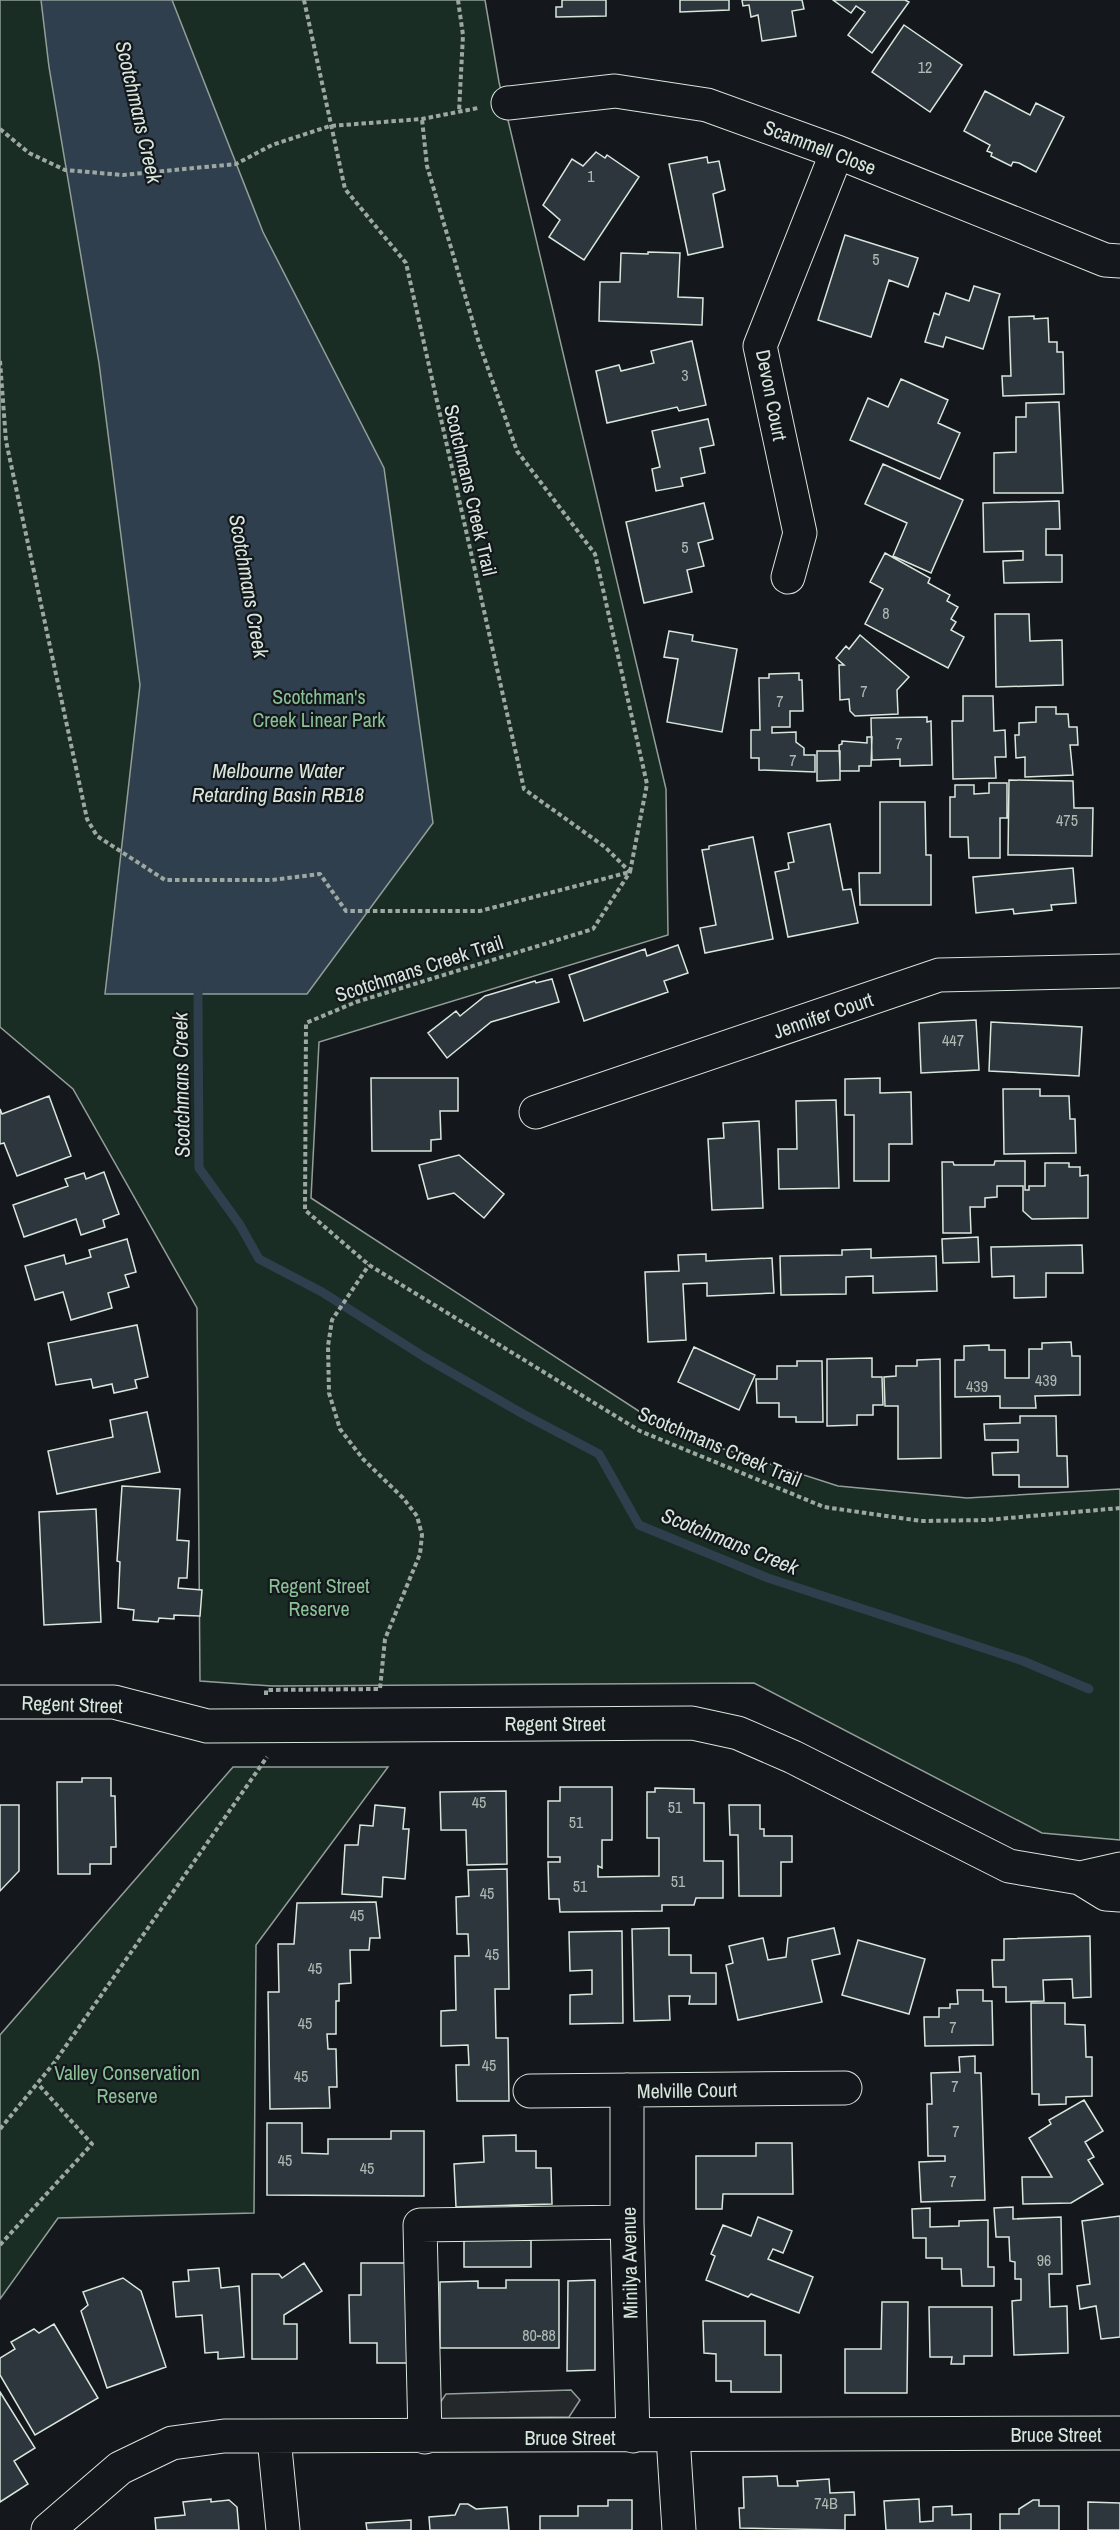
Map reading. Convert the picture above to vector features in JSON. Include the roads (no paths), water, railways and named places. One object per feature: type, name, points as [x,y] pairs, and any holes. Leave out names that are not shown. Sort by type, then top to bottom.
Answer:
[{"type":"street","name":"Scammell Close","points":[[508,103],[615,91],[707,105],[837,152],[1105,260],[1120,261]]},
{"type":"street","name":"Devon Court","points":[[788,577],[801,532],[760,346],[837,152]]},
{"type":"street","name":"Jennifer Court","points":[[536,1112],[939,975],[1120,971]]},
{"type":"street","name":"Regent Street","points":[[0,1702],[114,1702],[207,1726],[266,1728],[524,1722],[692,1723],[738,1733],[793,1757],[1009,1866],[1080,1878],[1106,1894],[1120,1895]]},
{"type":"street","name":"Regent Street","points":[[1080,1878],[1120,1869]]},
{"type":"street","name":"Melville Court","points":[[530,2091],[845,2088]]},
{"type":"street","name":"Minilya Avenue","points":[[627,2090],[627,2222],[633,2436]]},
{"type":"street","points":[[425,2437],[420,2225],[627,2222]]},
{"type":"street","name":"Bruce Street","points":[[48,2530],[120,2468],[172,2443],[225,2436],[274,2438],[673,2437],[1120,2433]]},
{"type":"street","points":[[673,2437],[679,2530]]},
{"type":"street","points":[[274,2438],[283,2530]]},
{"type":"water","name":"Melbourne Water Retarding Basin RB18","points":[[41,0],[172,0],[263,232],[384,468],[433,823],[307,994],[105,994],[140,685],[99,363],[49,67]]},
{"type":"waterway","name":"Scotchmans Creek","points":[[200,982],[198,994],[199,1168],[240,1225],[259,1259],[322,1292],[426,1358],[523,1414],[599,1454],[639,1525],[768,1578],[1023,1661],[1089,1689]]},
{"type":"park label","name":"Scotchman's Creek Linear Park","points":[[319,708]]},
{"type":"park label","name":"Regent Street Reserve","points":[[319,1596]]},
{"type":"park label","name":"Valley Conservation Reserve","points":[[127,2084]]}]
